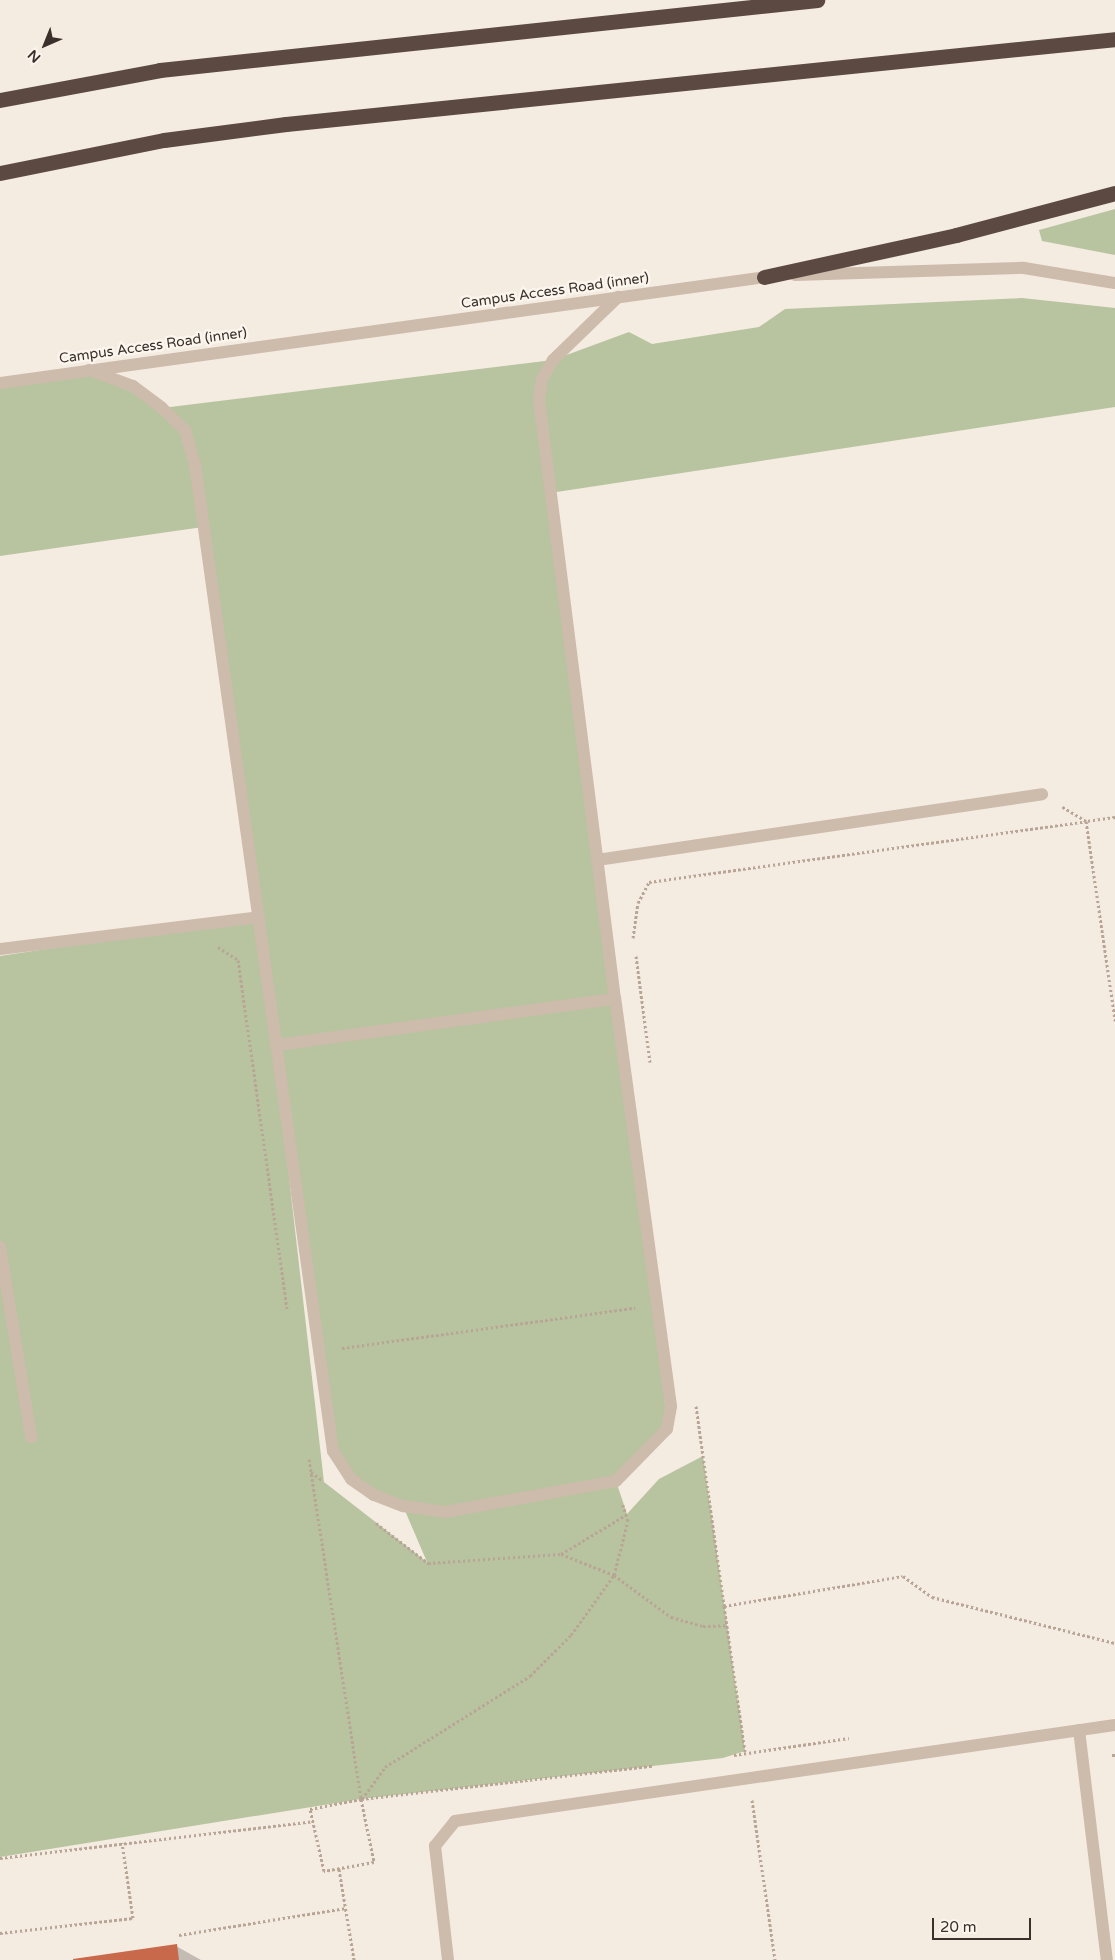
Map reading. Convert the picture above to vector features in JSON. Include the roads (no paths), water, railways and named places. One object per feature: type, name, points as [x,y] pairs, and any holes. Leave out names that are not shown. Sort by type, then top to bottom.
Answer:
[{"type":"highway","points":[[0,100],[169,69],[817,0]]},
{"type":"highway","points":[[0,173],[164,140],[286,124],[1115,39]]},
{"type":"highway","points":[[764,277],[965,233],[1115,193]]},
{"type":"street","name":"Campus Access Road (inner)","points":[[0,383],[764,277],[1024,268],[1115,283]]},
{"type":"street","points":[[89,370],[133,386],[185,430],[195,464],[334,1451],[351,1479],[374,1496],[403,1506],[446,1512],[616,1481],[667,1428],[671,1406],[615,999],[539,400],[542,379],[553,360],[618,297]]},
{"type":"street","points":[[597,860],[1042,794]]},
{"type":"street","points":[[0,949],[259,917]]},
{"type":"street","points":[[277,1045],[615,999]]},
{"type":"street","points":[[0,1247],[31,1437]]},
{"type":"street","points":[[448,1960],[435,1846],[455,1821],[749,1776],[1115,1725]]},
{"type":"street","points":[[1079,1730],[1108,1960]]}]
